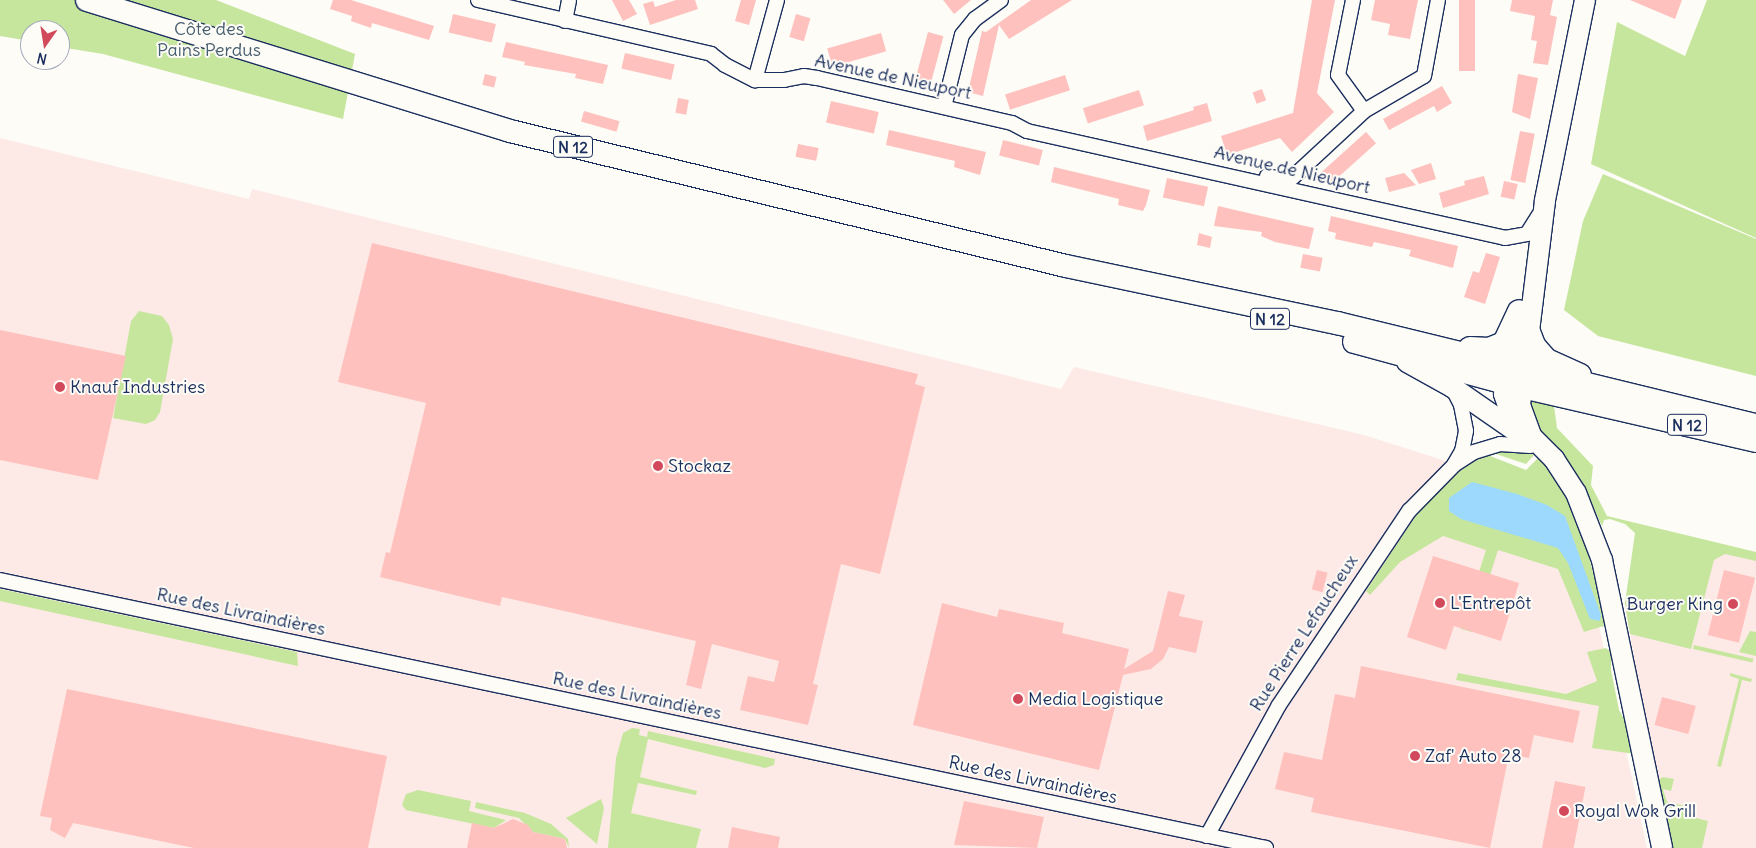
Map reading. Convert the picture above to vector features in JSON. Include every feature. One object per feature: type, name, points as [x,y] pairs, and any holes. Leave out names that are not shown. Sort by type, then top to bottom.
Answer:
[{"type":"main road","name":"N 12","points":[[87,0],[501,129],[1038,259],[1337,323],[1515,375],[1756,441]]},
{"type":"main road","points":[[1563,472],[1525,440],[1505,401],[1515,375],[1524,318],[1532,245],[1545,201],[1585,0]]},
{"type":"main road","name":"N 12","points":[[1161,285],[1380,349],[1698,410],[1756,425]]},
{"type":"main road","points":[[1337,323],[1485,349],[1497,347],[1506,340],[1524,318]]},
{"type":"main road","points":[[1524,318],[1538,349],[1552,363],[1698,410]]},
{"type":"main road","name":"N 12","points":[[1380,349],[1452,387],[1525,440]]},
{"type":"main road","points":[[1515,375],[1521,409],[1529,432],[1563,472],[1581,502],[1607,578],[1662,848]]},
{"type":"street","name":"Avenue de Nieuport","points":[[478,0],[710,54],[733,70],[755,80],[784,80],[804,76],[1012,123],[1027,131],[1505,238],[1519,237],[1531,231],[1545,201]]},
{"type":"street","points":[[565,21],[569,0]]},
{"type":"street","points":[[755,80],[777,0]]},
{"type":"street","points":[[944,107],[962,35],[975,19],[1001,0]]},
{"type":"street","points":[[1353,0],[1338,75],[1364,111]]},
{"type":"street","points":[[1283,187],[1364,111],[1424,76],[1438,0]]},
{"type":"street","name":"Avenue de Nieuport","points":[[1012,123],[1025,122],[1282,178],[1299,172]]},
{"type":"street","points":[[1452,387],[1461,404],[1466,431],[1462,451],[1454,465]]},
{"type":"street","points":[[1454,465],[1490,446],[1525,440]]},
{"type":"street","name":"Rue Pierre Lefaucheux","points":[[1207,836],[1269,721],[1383,546],[1421,497],[1454,465]]},
{"type":"street","name":"Rue des Livraindières","points":[[0,580],[1266,848]]},
{"type":"shaded area","points":[[0,138],[249,199],[252,189],[1061,389],[1074,367],[1364,435],[1572,501],[1647,848],[0,848]]},
{"type":"shaded area","points":[[1636,544],[1756,552],[1756,848],[1669,848],[1625,607]]},
{"type":"green space","name":"Côte des Pains Perdus","points":[[0,0],[216,0],[355,54],[343,119],[103,54],[70,49],[70,20],[20,20],[20,39],[0,36]]},
{"type":"green space","points":[[1707,0],[1756,0],[1756,238],[1591,164],[1617,22],[1685,56]]},
{"type":"green space","points":[[1603,174],[1756,239],[1756,376],[1598,336],[1564,310],[1583,221]]},
{"type":"green space","points":[[139,311],[162,316],[169,325],[173,339],[160,412],[155,420],[146,424],[113,418],[131,321]]},
{"type":"green space","points":[[1526,399],[1554,406],[1557,428],[1593,466],[1591,485],[1607,516],[1756,552],[1756,561],[1725,554],[1714,560],[1691,649],[1630,634],[1625,603],[1635,533],[1625,524],[1610,519],[1604,520],[1602,526],[1580,479],[1542,441]]},
{"type":"green space","points":[[1494,450],[1524,450],[1534,455],[1526,464],[1496,454]]},
{"type":"green space","points":[[1485,454],[1526,470],[1538,458],[1562,484],[1581,527],[1607,625],[1584,632],[1558,569],[1498,550],[1472,632],[1461,629],[1486,550],[1443,536],[1400,562],[1370,595],[1366,591],[1421,508],[1457,473]]},
{"type":"green space","points":[[0,589],[297,652],[298,666],[0,601]]},
{"type":"green space","points":[[1750,631],[1756,632],[1756,656],[1739,652]]},
{"type":"green space","points":[[1694,645],[1753,659],[1753,663],[1693,649]]},
{"type":"green space","points":[[1606,648],[1611,652],[1611,670],[1619,710],[1628,726],[1635,754],[1592,748],[1599,706],[1456,680],[1458,673],[1566,694],[1597,681],[1587,652]]},
{"type":"green space","points":[[1730,673],[1752,679],[1751,682],[1742,680],[1721,767],[1717,766],[1739,679],[1730,676]]},
{"type":"green space","points":[[632,728],[640,729],[639,735],[647,737],[648,731],[775,759],[774,765],[765,768],[648,739],[640,777],[697,791],[696,795],[638,783],[631,813],[701,829],[696,848],[608,848],[616,758],[623,733]]},
{"type":"green space","points":[[1663,777],[1674,779],[1671,791],[1663,789],[1667,802],[1686,806],[1684,815],[1708,821],[1702,848],[1671,848],[1658,780]]},
{"type":"green space","points":[[418,790],[471,801],[469,811],[506,820],[494,828],[406,810],[402,805],[406,794]]},
{"type":"green space","points":[[601,799],[604,808],[597,844],[566,818]]},
{"type":"green space","points":[[476,802],[525,813],[551,824],[568,839],[569,848],[565,839],[533,832],[519,818],[475,808]]},
{"type":"water","points":[[1472,482],[1517,494],[1547,505],[1565,516],[1601,615],[1600,621],[1590,619],[1568,563],[1558,548],[1461,519],[1449,511],[1449,498]]},
{"type":"building","points":[[333,0],[351,0],[434,26],[429,40],[372,23],[371,28],[351,21],[352,16],[330,9]]},
{"type":"building","points":[[612,0],[629,0],[637,14],[623,21]]},
{"type":"building","points":[[676,0],[695,0],[698,9],[650,25],[643,4],[653,1],[655,7]]},
{"type":"building","points":[[741,0],[756,0],[749,25],[735,21]]},
{"type":"building","points":[[943,0],[971,0],[954,14]]},
{"type":"building","points":[[1031,0],[1072,0],[1009,39],[999,25],[983,96],[968,92],[982,31],[986,32]]},
{"type":"building","points":[[1312,0],[1335,0],[1317,93],[1334,112],[1292,152],[1280,138],[1227,155],[1221,136],[1293,113]]},
{"type":"building","points":[[1375,0],[1418,0],[1410,39],[1388,35],[1390,24],[1371,20]]},
{"type":"building","points":[[1459,0],[1475,0],[1475,71],[1459,71]]},
{"type":"building","points":[[1512,0],[1553,0],[1550,15],[1557,17],[1548,65],[1533,63],[1537,41],[1531,40],[1535,16],[1510,11]]},
{"type":"building","points":[[1630,0],[1682,0],[1675,19]]},
{"type":"building","points":[[453,14],[496,24],[492,42],[449,33]]},
{"type":"building","points":[[796,14],[810,18],[804,41],[789,37]]},
{"type":"building","points":[[928,32],[943,36],[929,89],[914,85]]},
{"type":"building","points":[[881,33],[886,51],[832,67],[827,48]]},
{"type":"building","points":[[506,42],[608,65],[603,84],[575,78],[576,74],[524,65],[525,62],[502,57]]},
{"type":"building","points":[[625,53],[675,64],[671,80],[621,69]]},
{"type":"building","points":[[485,74],[497,77],[494,88],[482,85]]},
{"type":"building","points":[[1518,74],[1538,78],[1530,119],[1512,112]]},
{"type":"building","points":[[1065,75],[1070,90],[1010,110],[1005,94]]},
{"type":"building","points":[[1442,86],[1452,103],[1437,112],[1434,106],[1389,130],[1383,119]]},
{"type":"building","points":[[1262,89],[1266,100],[1257,104],[1253,92]]},
{"type":"building","points":[[1139,90],[1144,105],[1088,123],[1083,108]]},
{"type":"building","points":[[678,98],[689,100],[686,115],[675,113]]},
{"type":"building","points":[[831,101],[879,112],[874,133],[826,122]]},
{"type":"building","points":[[1207,103],[1212,121],[1147,141],[1143,126],[1194,110],[1193,107]]},
{"type":"building","points":[[584,111],[620,121],[617,132],[581,122]]},
{"type":"building","points":[[889,130],[986,152],[980,175],[954,167],[955,161],[886,145]]},
{"type":"building","points":[[1520,131],[1535,134],[1525,183],[1510,180]]},
{"type":"building","points":[[1366,132],[1376,143],[1329,185],[1319,174]]},
{"type":"building","points":[[1003,140],[1043,150],[1039,165],[999,156]]},
{"type":"building","points":[[798,144],[819,148],[816,161],[796,157]]},
{"type":"building","points":[[1431,163],[1436,179],[1419,184],[1411,170]]},
{"type":"building","points":[[1054,167],[1150,190],[1146,205],[1143,211],[1122,206],[1118,205],[1119,199],[1051,182]]},
{"type":"building","points":[[1404,173],[1416,185],[1389,192],[1385,178]]},
{"type":"building","points":[[1484,176],[1489,194],[1443,208],[1439,193],[1465,185],[1464,181]]},
{"type":"building","points":[[1167,178],[1208,187],[1204,206],[1163,198]]},
{"type":"building","points":[[1504,181],[1518,184],[1514,200],[1501,197]]},
{"type":"building","points":[[1218,206],[1314,228],[1309,249],[1275,242],[1261,236],[1262,232],[1214,226]]},
{"type":"building","points":[[1331,216],[1458,246],[1453,268],[1409,256],[1411,250],[1374,242],[1372,247],[1335,239],[1336,233],[1328,231]]},
{"type":"building","points":[[1199,233],[1212,237],[1210,248],[1197,245]]},
{"type":"building","name":"Stockaz","points":[[372,243],[918,374],[915,384],[925,387],[880,574],[841,564],[813,684],[818,685],[808,725],[740,710],[748,676],[774,682],[779,661],[712,644],[701,689],[686,685],[696,641],[502,597],[500,606],[380,577],[386,552],[390,553],[426,403],[338,382]]},
{"type":"building","points":[[1486,253],[1500,257],[1485,304],[1464,297],[1473,271],[1479,273]]},
{"type":"building","points":[[1303,254],[1323,258],[1320,272],[1300,268]]},
{"type":"building","name":"Knauf Industries","points":[[0,330],[126,356],[98,480],[0,460]]},
{"type":"building","points":[[1433,556],[1519,583],[1501,641],[1454,626],[1446,650],[1407,637]]},
{"type":"building","points":[[1317,570],[1328,573],[1322,592],[1312,589]]},
{"type":"building","name":"Burger King","points":[[1724,570],[1755,578],[1739,643],[1708,635]]},
{"type":"building","name":"Media Logistique","points":[[1168,591],[1185,595],[1179,616],[1203,621],[1196,653],[1169,647],[1163,659],[1151,669],[1123,675],[1099,770],[913,725],[942,603],[997,617],[999,609],[1064,623],[1062,633],[1129,649],[1124,669],[1153,651]]},
{"type":"building","name":"Zaf' Auto 28","points":[[1361,666],[1580,711],[1573,743],[1534,735],[1529,758],[1509,754],[1490,848],[1311,812],[1314,798],[1275,789],[1284,752],[1322,760],[1335,694],[1355,698]]},
{"type":"building","points":[[67,689],[387,756],[368,848],[194,848],[73,823],[65,838],[50,830],[52,818],[40,816]]},
{"type":"building","points":[[1662,697],[1696,706],[1688,734],[1654,725]]},
{"type":"building","name":"Royal Wok Grill","points":[[1555,781],[1585,787],[1574,848],[1542,848]]},
{"type":"building","points":[[964,801],[1044,817],[1037,848],[954,845]]},
{"type":"building","points":[[513,819],[528,825],[533,832],[565,839],[567,848],[467,848],[472,823],[494,828]]},
{"type":"building","points":[[732,827],[780,837],[778,848],[728,848]]},
{"type":"place","name":"Knauf Industries","points":[[60,387]]},
{"type":"place","name":"Stockaz","points":[[658,466]]},
{"type":"place","name":"L'Entrepôt","points":[[1440,603]]},
{"type":"place","name":"Burger King","points":[[1733,604]]},
{"type":"place","name":"Media Logistique","points":[[1018,699]]},
{"type":"place","name":"Zaf' Auto 28","points":[[1415,756]]},
{"type":"place","name":"Royal Wok Grill","points":[[1564,811]]}]
